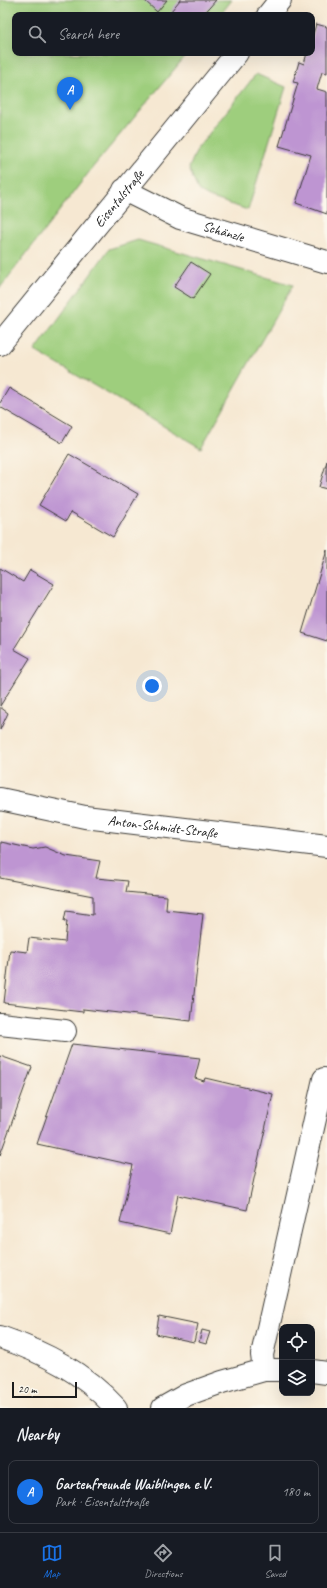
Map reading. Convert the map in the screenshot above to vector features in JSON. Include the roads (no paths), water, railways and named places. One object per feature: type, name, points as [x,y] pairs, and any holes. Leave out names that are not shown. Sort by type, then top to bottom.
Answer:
[{"type":"street","points":[[270,12],[280,0]]},
{"type":"street","name":"Eisentalstraße","points":[[0,344],[235,56]]},
{"type":"street","name":"Schänzle","points":[[124,190],[180,218],[327,262]]},
{"type":"street","name":"Anton-Schmidt-Straße","points":[[0,799],[85,817],[327,846]]},
{"type":"street","points":[[0,1024],[65,1031]]},
{"type":"street","points":[[163,1408],[186,1395],[222,1382],[273,1370],[262,1355],[324,1080]]},
{"type":"street","points":[[0,1338],[47,1355],[85,1379],[104,1394],[116,1408]]},
{"type":"street","points":[[315,1371],[327,1373]]},
{"type":"place","name":"Gartenfreunde Waiblingen e.V.","points":[[70,110]]}]
